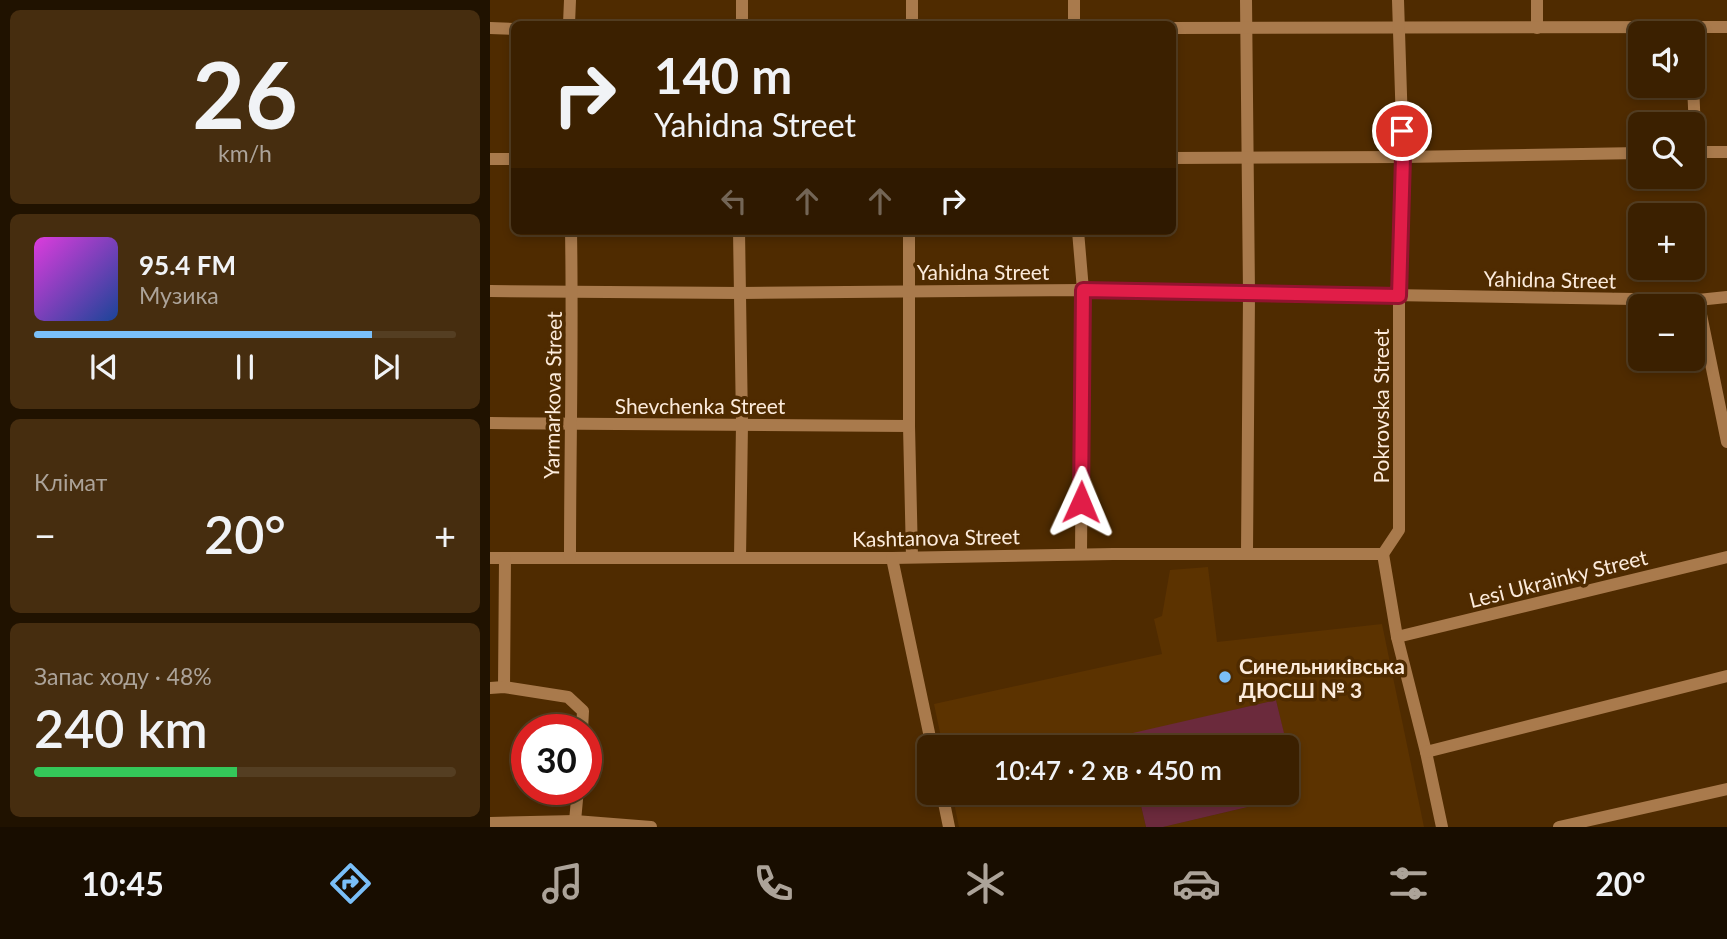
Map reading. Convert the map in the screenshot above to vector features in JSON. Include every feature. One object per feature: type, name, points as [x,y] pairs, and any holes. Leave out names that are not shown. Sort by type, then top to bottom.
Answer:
[{"type":"street","points":[[569,21],[570,0]]},
{"type":"street","points":[[742,0],[742,21]]},
{"type":"street","points":[[912,0],[912,21]]},
{"type":"street","points":[[1074,0],[1074,21]]},
{"type":"street","points":[[1246,0],[1249,294],[1247,553]]},
{"type":"street","name":"Pokrovska Street","points":[[1383,554],[1399,530],[1399,296],[1403,157],[1398,0]]},
{"type":"street","points":[[1536,0],[1537,28]]},
{"type":"street","points":[[1705,28],[1727,26]]},
{"type":"street","points":[[1176,28],[1628,29]]},
{"type":"street","points":[[490,29],[511,29]]},
{"type":"street","points":[[1705,152],[1727,152]]},
{"type":"street","points":[[1176,158],[1628,153]]},
{"type":"street","points":[[490,159],[511,159]]},
{"type":"street","name":"Yarmarkova Street","points":[[570,558],[571,235]]},
{"type":"street","points":[[739,235],[742,424],[740,558]]},
{"type":"street","points":[[909,235],[912,557]]},
{"type":"street","points":[[1078,235],[1083,290],[1081,554]]},
{"type":"street","name":"Yahidna Street","points":[[490,291],[740,293],[1083,290],[1628,299]]},
{"type":"street","name":"Yahidna Street","points":[[1705,300],[1727,298]]},
{"type":"street","points":[[1705,329],[1723,404],[1727,442]]},
{"type":"street","name":"Shevchenka Street","points":[[490,423],[909,426]]},
{"type":"street","points":[[1383,554],[1397,637],[1426,752],[1441,827]]},
{"type":"street","name":"Kashtanova Street","points":[[490,558],[1383,554]]},
{"type":"street","name":"Lesi Ukrainky Street","points":[[1397,637],[1727,556]]},
{"type":"street","points":[[892,558],[929,735]]},
{"type":"street","points":[[504,687],[506,559]]},
{"type":"street","points":[[1426,752],[1727,677]]},
{"type":"street","points":[[490,688],[504,687],[569,697],[583,714]]},
{"type":"street","points":[[1559,827],[1727,789]]},
{"type":"street","points":[[575,821],[576,805]]},
{"type":"street","points":[[944,805],[949,827]]},
{"type":"street","points":[[490,823],[575,821],[651,827]]},
{"type":"shaded area","name":"Синельниківська ДЮСШ № 3","points":[[1208,567],[1217,642],[1382,624],[1424,827],[1163,827],[1256,805],[1299,805],[1299,735],[1284,735],[1276,700],[1128,735],[940,735],[934,704],[1162,654],[1154,619],[1162,616],[1170,570]]},
{"type":"shaded area","points":[[1276,700],[1284,735],[1124,735]]},
{"type":"shaded area","points":[[954,805],[1141,805],[1146,827],[959,827]]},
{"type":"shaded area","points":[[1141,805],[1256,805],[1163,827],[1146,827]]},
{"type":"place","name":"Синельниківська ДЮСШ № 3","points":[[1225,677]]},
{"type":"route","points":[[1081,502],[1083,290],[1399,296],[1402,131]]}]
